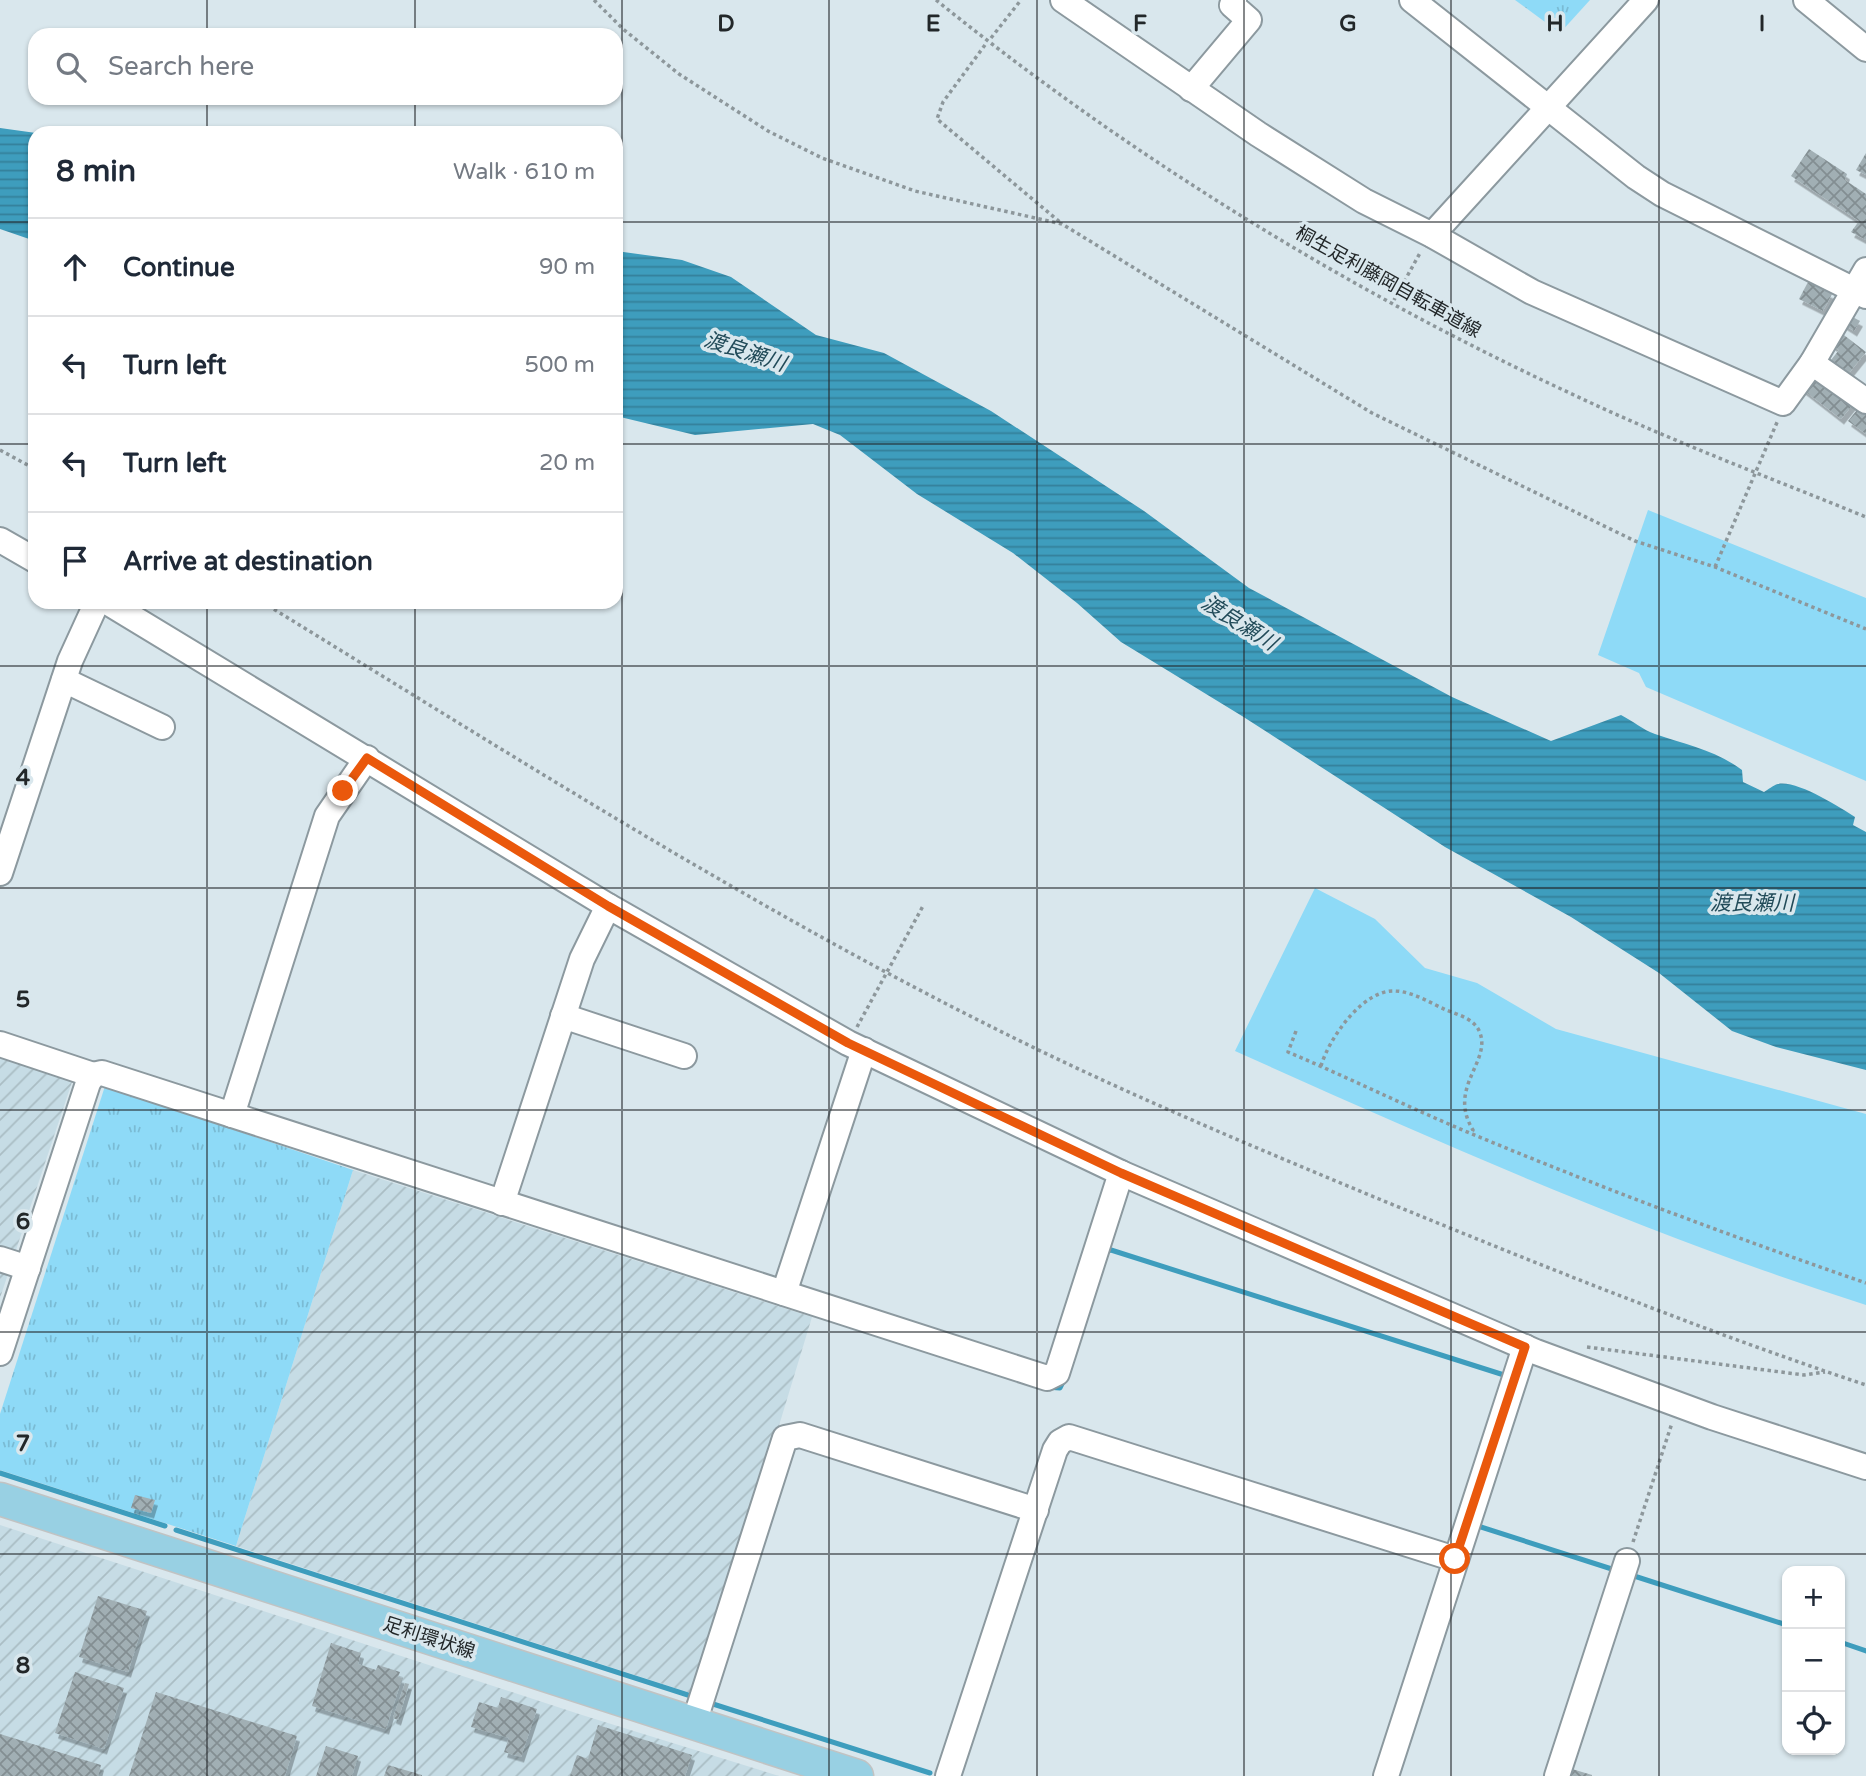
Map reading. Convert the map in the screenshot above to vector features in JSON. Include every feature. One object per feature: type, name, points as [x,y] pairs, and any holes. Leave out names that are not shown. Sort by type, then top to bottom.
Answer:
[{"type":"main road","name":"足利環状線","points":[[0,1499],[857,1776]]},
{"type":"street","points":[[1063,0],[1191,89],[1426,244],[1783,403],[1862,286],[1662,194],[1636,177],[1412,0]]},
{"type":"street","points":[[1191,89],[1249,20],[1232,5],[1234,0]]},
{"type":"street","points":[[1426,244],[1646,0]]},
{"type":"street","points":[[1806,0],[1866,48]]},
{"type":"street","points":[[1812,363],[1866,401]]},
{"type":"street","points":[[0,540],[28,556]]},
{"type":"street","points":[[0,873],[64,680],[94,609]]},
{"type":"street","points":[[119,609],[608,906],[1121,1173],[1525,1347],[1678,1404],[1866,1467]]},
{"type":"street","points":[[64,680],[162,727]]},
{"type":"street","points":[[232,1115],[327,816],[367,758]]},
{"type":"street","points":[[502,1203],[582,959],[608,906]]},
{"type":"street","points":[[563,1016],[684,1056]]},
{"type":"street","points":[[784,1293],[860,1039]]},
{"type":"street","points":[[0,1044],[90,1079]]},
{"type":"street","points":[[0,1353],[90,1079],[102,1073],[1047,1378],[1057,1373],[1121,1173]]},
{"type":"street","points":[[0,1259],[28,1268]]},
{"type":"street","points":[[1385,1776],[1525,1347]]},
{"type":"street","points":[[694,1723],[785,1438],[800,1435],[1035,1510]]},
{"type":"street","points":[[948,1776],[1055,1450],[1060,1442],[1069,1437],[1455,1559]]},
{"type":"street","points":[[1557,1776],[1627,1561]]},
{"type":"path","points":[[594,0],[622,28]]},
{"type":"path","name":"桐生足利藤岡自転車道線","points":[[936,0],[988,42],[1126,139],[1316,262],[1392,304],[1574,395],[1866,517]]},
{"type":"path","points":[[991,38],[1021,0]]},
{"type":"path","points":[[623,29],[679,74],[768,131],[822,158],[915,191],[1062,224]]},
{"type":"path","points":[[985,46],[943,102],[937,119],[1062,224],[1372,412],[1635,541],[1715,567],[1866,629]]},
{"type":"path","points":[[1394,300],[1426,244]]},
{"type":"path","points":[[1715,567],[1778,422]]},
{"type":"path","points":[[0,450],[28,465]]},
{"type":"path","points":[[273,609],[625,823],[887,973],[1101,1079],[1294,1164],[1633,1302],[1866,1385]]},
{"type":"path","points":[[860,1039],[887,973],[923,906]]},
{"type":"path","points":[[1321,1066],[1325,1053],[1354,1014],[1372,997],[1384,992],[1402,991],[1469,1020],[1479,1031],[1482,1040],[1465,1090],[1464,1106],[1473,1130],[1471,1134]]},
{"type":"path","points":[[1296,1031],[1288,1052],[1471,1134],[1699,1226],[1866,1283]]},
{"type":"path","points":[[1573,1346],[1640,1352],[1804,1375],[1828,1372]]},
{"type":"path","points":[[1627,1561],[1678,1404]]},
{"type":"shaded area","points":[[0,1055],[73,1079],[0,1298]]},
{"type":"shaded area","points":[[353,1170],[812,1317],[698,1692],[694,1694],[236,1546]]},
{"type":"shaded area","points":[[0,1525],[582,1715],[779,1776],[0,1776]]},
{"type":"green space","points":[[1515,0],[1590,0],[1560,33]]},
{"type":"green space","points":[[1648,510],[1866,598],[1866,781],[1646,687],[1639,673],[1598,655]]},
{"type":"green space","points":[[1315,888],[1375,919],[1425,968],[1477,983],[1556,1029],[1866,1114],[1866,1305],[1626,1219],[1469,1154],[1235,1051]]},
{"type":"green space","points":[[105,1086],[353,1170],[236,1546],[0,1470],[0,1414]]},
{"type":"water","points":[[0,128],[28,132],[28,239],[0,229]]},
{"type":"water","name":"渡良瀬川","points":[[623,252],[682,260],[731,277],[816,335],[884,353],[991,411],[1144,511],[1249,588],[1452,697],[1551,741],[1621,715],[1651,732],[1722,757],[1742,770],[1743,782],[1764,792],[1774,785],[1786,784],[1818,795],[1855,817],[1853,825],[1866,832],[1866,1070],[1776,1047],[1732,1031],[1659,973],[1571,917],[1445,847],[1242,716],[1121,642],[1077,603],[1013,553],[917,494],[840,435],[813,424],[695,435],[623,418]]},
{"type":"building","points":[[1809,149],[1847,174],[1845,180],[1866,194],[1866,240],[1851,232],[1859,221],[1791,176]]},
{"type":"building","points":[[1866,153],[1866,175],[1856,170]]},
{"type":"building","points":[[1808,282],[1832,294],[1823,311],[1799,299]]},
{"type":"building","points":[[1849,315],[1860,321],[1854,331],[1843,324]]},
{"type":"building","points":[[1840,332],[1866,352],[1849,373],[1831,360],[1839,350],[1831,344]]},
{"type":"building","points":[[1813,372],[1854,403],[1841,419],[1801,388]]},
{"type":"building","points":[[1861,405],[1866,409],[1866,434],[1848,421]]},
{"type":"building","points":[[135,1495],[155,1500],[151,1513],[131,1508]]},
{"type":"building","points":[[98,1596],[147,1611],[128,1672],[79,1657]]},
{"type":"building","points":[[331,1643],[361,1653],[358,1664],[376,1670],[378,1665],[400,1672],[398,1677],[402,1678],[386,1729],[312,1706]]},
{"type":"building","points":[[75,1672],[124,1688],[104,1749],[55,1733]]},
{"type":"building","points":[[405,1683],[409,1684],[398,1720],[393,1718]]},
{"type":"building","points":[[156,1692],[297,1736],[285,1776],[129,1776]]},
{"type":"building","points":[[501,1697],[537,1709],[521,1757],[504,1752],[509,1738],[471,1727],[479,1702],[498,1708]]},
{"type":"building","points":[[598,1725],[692,1755],[685,1776],[570,1776],[577,1755],[588,1759]]},
{"type":"building","points":[[0,1734],[101,1765],[98,1776],[0,1776]]},
{"type":"building","points":[[326,1746],[358,1756],[352,1776],[316,1776]]},
{"type":"building","points":[[388,1765],[422,1775],[422,1776],[384,1776]]},
{"type":"building","points":[[1572,1769],[1592,1775],[1592,1776],[1569,1776]]},
{"type":"waterway","points":[[1104,1252],[1111,1250],[1504,1375]]},
{"type":"waterway","points":[[1046,1387],[1060,1388],[1065,1378]]},
{"type":"waterway","points":[[0,1473],[165,1526]]},
{"type":"waterway","points":[[1478,1526],[1618,1571]]},
{"type":"waterway","points":[[176,1530],[691,1696]]},
{"type":"waterway","points":[[1631,1575],[1782,1623]]},
{"type":"waterway","points":[[1845,1644],[1866,1651]]},
{"type":"waterway","points":[[713,1704],[930,1773]]},
{"type":"route","points":[[343,791],[367,758],[608,906],[848,1043],[1121,1173],[1525,1347],[1455,1559]]}]
